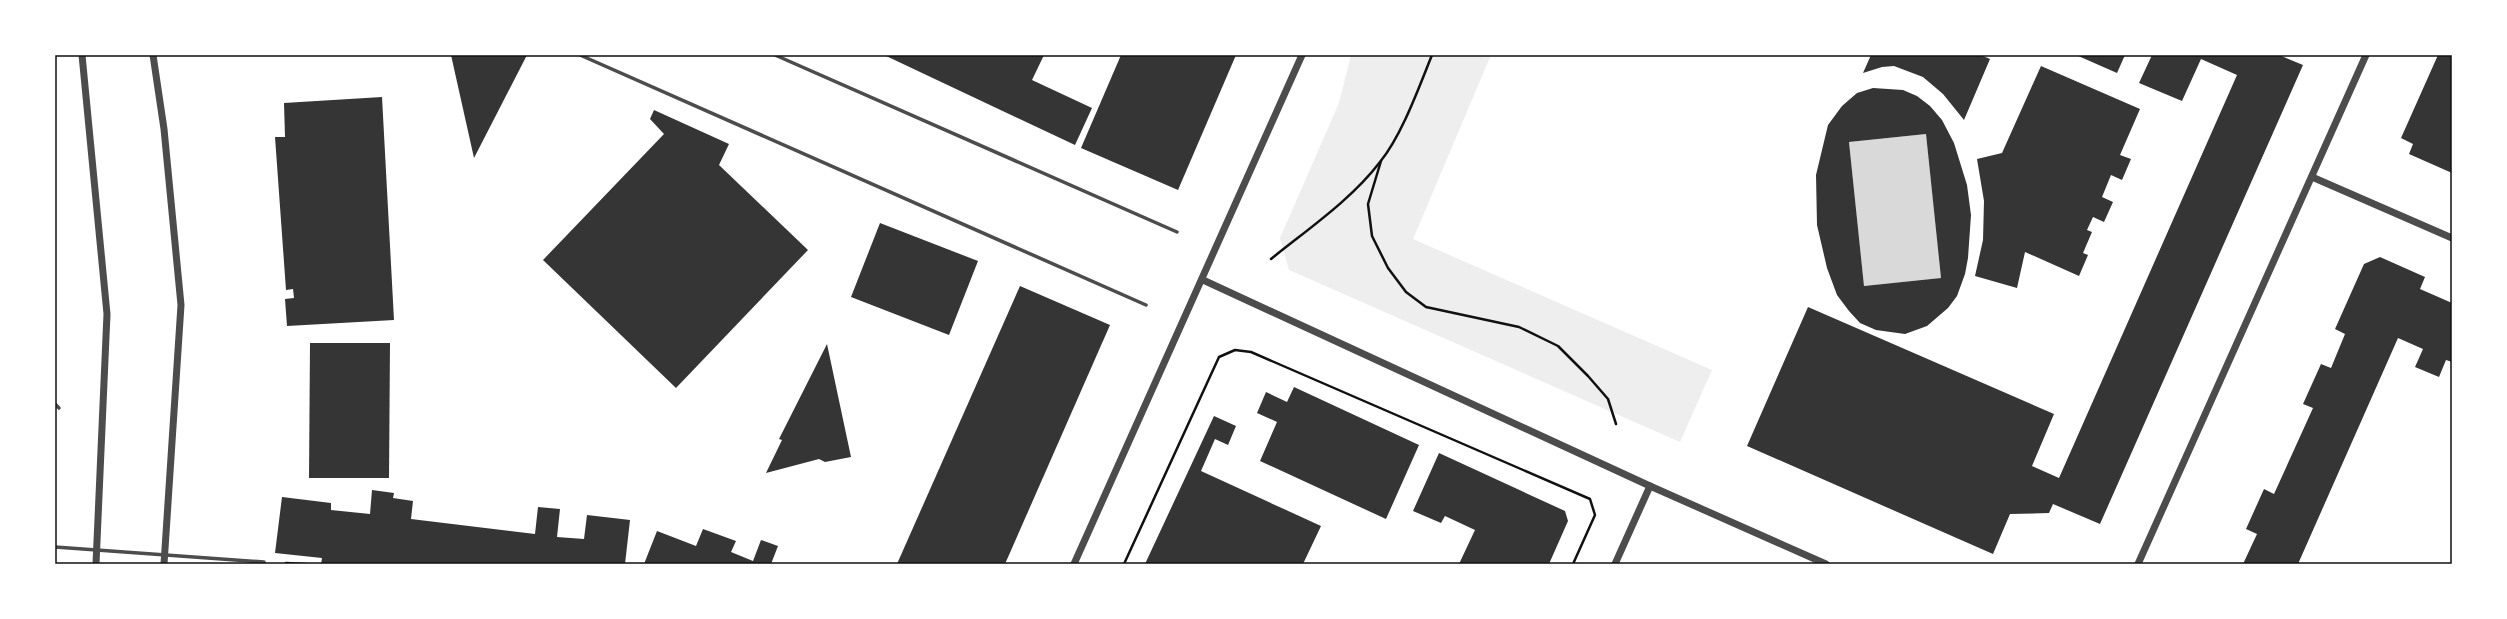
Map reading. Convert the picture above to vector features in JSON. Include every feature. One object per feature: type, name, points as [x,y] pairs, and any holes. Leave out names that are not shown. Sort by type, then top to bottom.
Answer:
[{"type":"street","points":[[82,55],[107,314],[96,564]]},
{"type":"street","points":[[153,55],[164,129],[181,305],[164,564]]},
{"type":"street","points":[[580,55],[1146,304]]},
{"type":"street","points":[[775,55],[1177,232]]},
{"type":"street","points":[[1074,564],[1203,280],[1302,55]]},
{"type":"street","points":[[2138,564],[2366,55]]},
{"type":"street","points":[[2312,177],[2452,238]]},
{"type":"street","points":[[1203,280],[1650,486],[1826,564]]},
{"type":"street","points":[[55,404],[59,408]]},
{"type":"street","points":[[1615,564],[1650,486]]},
{"type":"street","points":[[55,547],[264,562],[264,564]]},
{"type":"path","points":[[1432,55],[1401,125],[1381,161],[1368,204],[1372,236],[1388,268],[1406,292],[1426,307],[1519,327],[1558,346],[1588,376],[1608,399],[1616,424]]},
{"type":"path","points":[[1270,259],[1317,222],[1359,185],[1381,161]]},
{"type":"path","points":[[1124,564],[1220,356],[1235,350],[1251,352],[1590,499],[1595,515],[1573,564]]},
{"type":"shaded area","points":[[1351,55],[1491,55],[1413,239],[1712,370],[1680,442],[1289,270],[1280,238],[1339,103]]},
{"type":"shaded area","points":[[1926,134],[1941,278],[1864,286],[1849,142]]},
{"type":"building","points":[[451,55],[527,55],[474,158]]},
{"type":"building","points":[[884,55],[1044,55],[1032,80],[1092,108],[1075,145]]},
{"type":"building","points":[[1121,55],[1236,55],[1178,190],[1081,148]]},
{"type":"building","points":[[1871,55],[1981,55],[1990,59],[1964,120],[1943,94],[1923,77],[1894,66],[1882,67],[1863,73]]},
{"type":"building","points":[[2076,55],[2125,55],[2117,73]]},
{"type":"building","points":[[2152,55],[2279,55],[2303,65],[2100,524],[2053,504],[2049,513],[2010,514],[1993,554],[1747,446],[1808,307],[2054,414],[2032,466],[2059,478],[2237,75],[2201,59],[2182,101],[2139,83]]},
{"type":"building","points":[[2438,55],[2452,55],[2452,173],[2409,154],[2413,144],[2401,138]]},
{"type":"building","points":[[2041,66],[2140,109],[2120,155],[2131,159],[2122,180],[2111,175],[2102,197],[2113,202],[2104,222],[2093,217],[2087,230],[2092,232],[2083,253],[2088,255],[2079,276],[2025,252],[2017,288],[1975,276],[1983,240],[1984,201],[1977,159],[2002,153]]},
{"type":"building","points":[[1873,88],[1903,90],[1917,96],[1930,106],[1942,120],[1954,143],[1967,185],[1971,215],[1968,258],[1965,274],[1957,296],[1948,308],[1927,326],[1905,334],[1876,330],[1860,323],[1849,311],[1837,295],[1827,268],[1817,225],[1816,175],[1828,125],[1842,106],[1857,93]],"holes":[[[1926,134],[1941,278],[1864,286],[1849,142]]]},
{"type":"building","points":[[382,97],[394,320],[287,326],[285,299],[294,298],[293,289],[286,290],[275,137],[285,137],[284,103]]},
{"type":"building","points":[[654,110],[729,144],[719,165],[808,250],[676,388],[543,260],[664,134],[650,119]]},
{"type":"building","points":[[880,223],[978,261],[949,335],[851,297]]},
{"type":"building","points":[[2380,257],[2425,277],[2420,289],[2452,303],[2452,362],[2446,360],[2439,377],[2415,367],[2423,349],[2398,338],[2298,564],[2243,564],[2257,534],[2246,529],[2264,489],[2274,494],[2313,408],[2303,404],[2321,364],[2331,368],[2345,334],[2335,329],[2364,264]]},
{"type":"building","points":[[1020,286],[1110,325],[1005,564],[897,564]]},
{"type":"building","points":[[310,343],[390,343],[389,478],[309,478]]},
{"type":"building","points":[[827,344],[851,457],[825,462],[819,459],[766,473],[782,440],[779,439]]},
{"type":"building","points":[[1294,387],[1419,445],[1386,519],[1260,461],[1277,422],[1257,413],[1266,392],[1287,402]]},
{"type":"building","points":[[1214,416],[1236,426],[1228,445],[1215,439],[1201,471],[1321,526],[1303,564],[1145,564]]},
{"type":"building","points":[[1439,453],[1565,511],[1568,521],[1549,564],[1459,564],[1475,530],[1445,516],[1441,523],[1413,511]]},
{"type":"building","points":[[372,490],[394,493],[393,498],[413,501],[411,519],[535,534],[538,507],[560,509],[557,537],[584,539],[587,515],[630,520],[625,564],[321,564],[322,558],[275,553],[282,497],[331,503],[331,510],[370,514]]},
{"type":"building","points":[[703,529],[736,541],[731,552],[753,561],[761,540],[778,546],[771,564],[644,564],[657,531],[696,546]]}]
